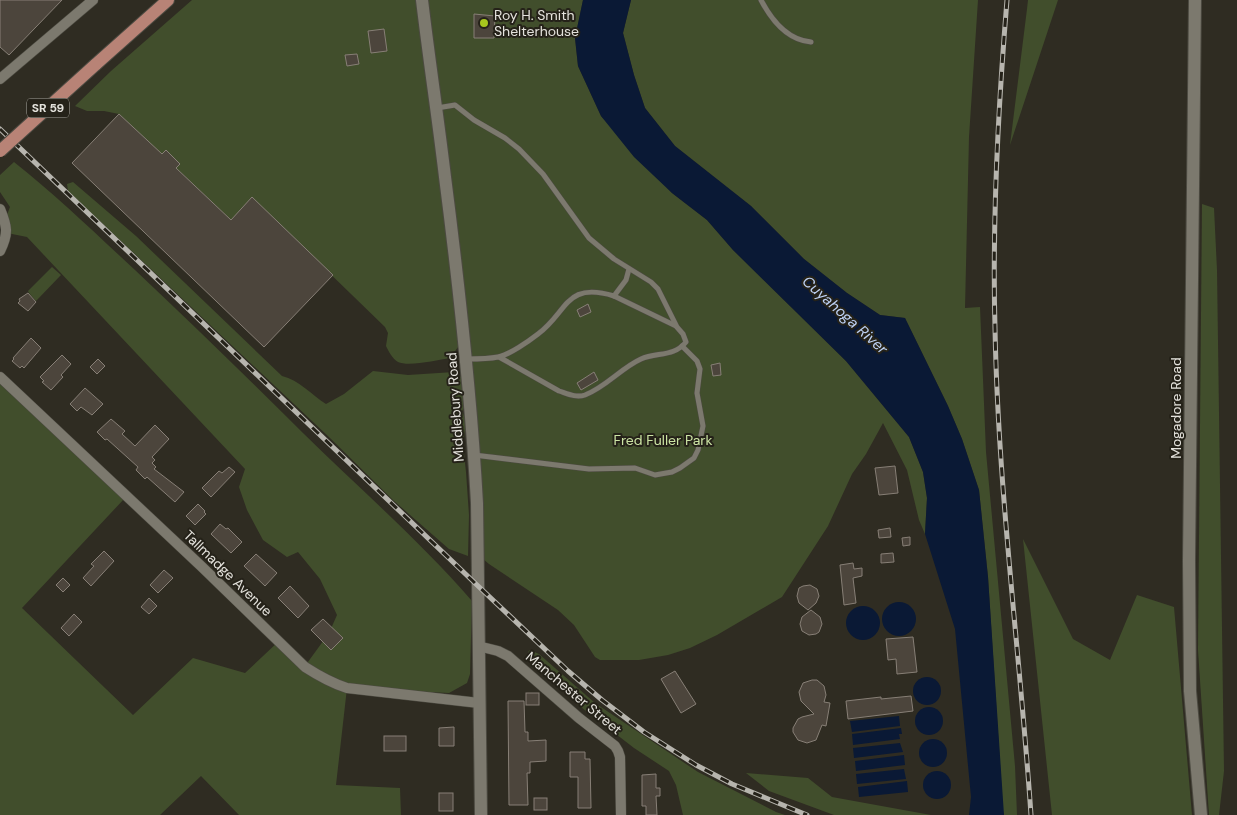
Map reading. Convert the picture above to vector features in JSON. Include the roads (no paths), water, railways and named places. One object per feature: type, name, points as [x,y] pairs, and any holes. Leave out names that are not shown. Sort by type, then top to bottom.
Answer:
[{"type":"main road","name":"SR 59","points":[[0,151],[168,0]]},
{"type":"street","points":[[0,79],[93,0]]},
{"type":"street","name":"Middlebury Road","points":[[422,0],[467,359],[474,455],[481,815]]},
{"type":"street","name":"Mogadore Road","points":[[1195,0],[1189,561],[1190,691],[1201,815]]},
{"type":"street","points":[[0,209],[7,233],[0,251]]},
{"type":"street","name":"Tallmadge Avenue","points":[[0,376],[305,667],[319,676],[347,688],[479,703]]},
{"type":"street","name":"Manchester Street","points":[[478,646],[498,651],[508,656],[579,718],[615,746],[620,757],[621,815]]},
{"type":"lane","points":[[761,0],[769,16],[785,32],[801,41],[811,42]]},
{"type":"lane","points":[[436,108],[455,105],[474,120],[505,138],[519,149],[543,174],[589,238],[628,269],[651,282],[658,289],[686,342],[677,351],[653,354],[643,358],[585,395],[578,396],[560,391],[499,357]]},
{"type":"lane","points":[[614,296],[626,280],[628,269]]},
{"type":"lane","points":[[467,359],[499,357],[540,333],[572,297],[587,293],[596,292],[614,296],[676,326]]},
{"type":"lane","points":[[474,455],[590,469],[635,468],[655,475],[672,472],[680,468],[694,458],[698,450],[703,426],[697,393],[700,368],[697,361],[682,346]]},
{"type":"water","name":"Cuyahoga River","points":[[583,0],[631,0],[623,33],[634,75],[645,108],[675,146],[751,206],[804,259],[847,293],[880,315],[905,318],[948,406],[962,439],[979,490],[988,577],[1004,815],[969,815],[971,797],[955,629],[925,534],[927,498],[923,472],[909,437],[846,361],[733,250],[707,220],[672,193],[634,157],[601,116],[578,66],[575,38]]},
{"type":"water","points":[[899,602],[911,607],[916,619],[911,631],[899,636],[887,631],[882,619],[887,607]]},
{"type":"water","points":[[863,606],[875,611],[880,623],[875,635],[863,640],[851,635],[846,623],[851,611]]},
{"type":"water","points":[[927,677],[937,681],[941,691],[937,701],[927,705],[917,701],[913,691],[917,681]]},
{"type":"water","points":[[929,707],[939,711],[943,721],[939,731],[929,735],[919,731],[915,721],[919,711]]},
{"type":"water","points":[[899,716],[900,726],[852,732],[850,721]]},
{"type":"water","points":[[901,728],[902,734],[899,734],[900,739],[853,745],[852,734]]},
{"type":"water","points":[[933,739],[943,743],[947,753],[943,763],[933,767],[923,763],[919,753],[923,743]]},
{"type":"water","points":[[900,743],[903,752],[854,758],[853,748]]},
{"type":"water","points":[[904,755],[905,765],[856,771],[855,761]]},
{"type":"water","points":[[904,769],[906,779],[857,784],[856,774]]},
{"type":"water","points":[[937,771],[947,775],[951,785],[947,795],[937,799],[927,795],[923,785],[927,775]]},
{"type":"water","points":[[907,781],[908,792],[859,797],[858,787]]},
{"type":"railway","points":[[1007,0],[996,164],[995,328],[1000,450],[1031,815]]},
{"type":"railway","points":[[0,129],[477,585],[568,671],[602,700],[644,732],[696,765],[732,784],[807,815]]},
{"type":"place","name":"Roy H. Smith Shelterhouse","points":[[484,23]]},
{"type":"park label","name":"Fred Fuller Park","points":[[663,440]]}]
